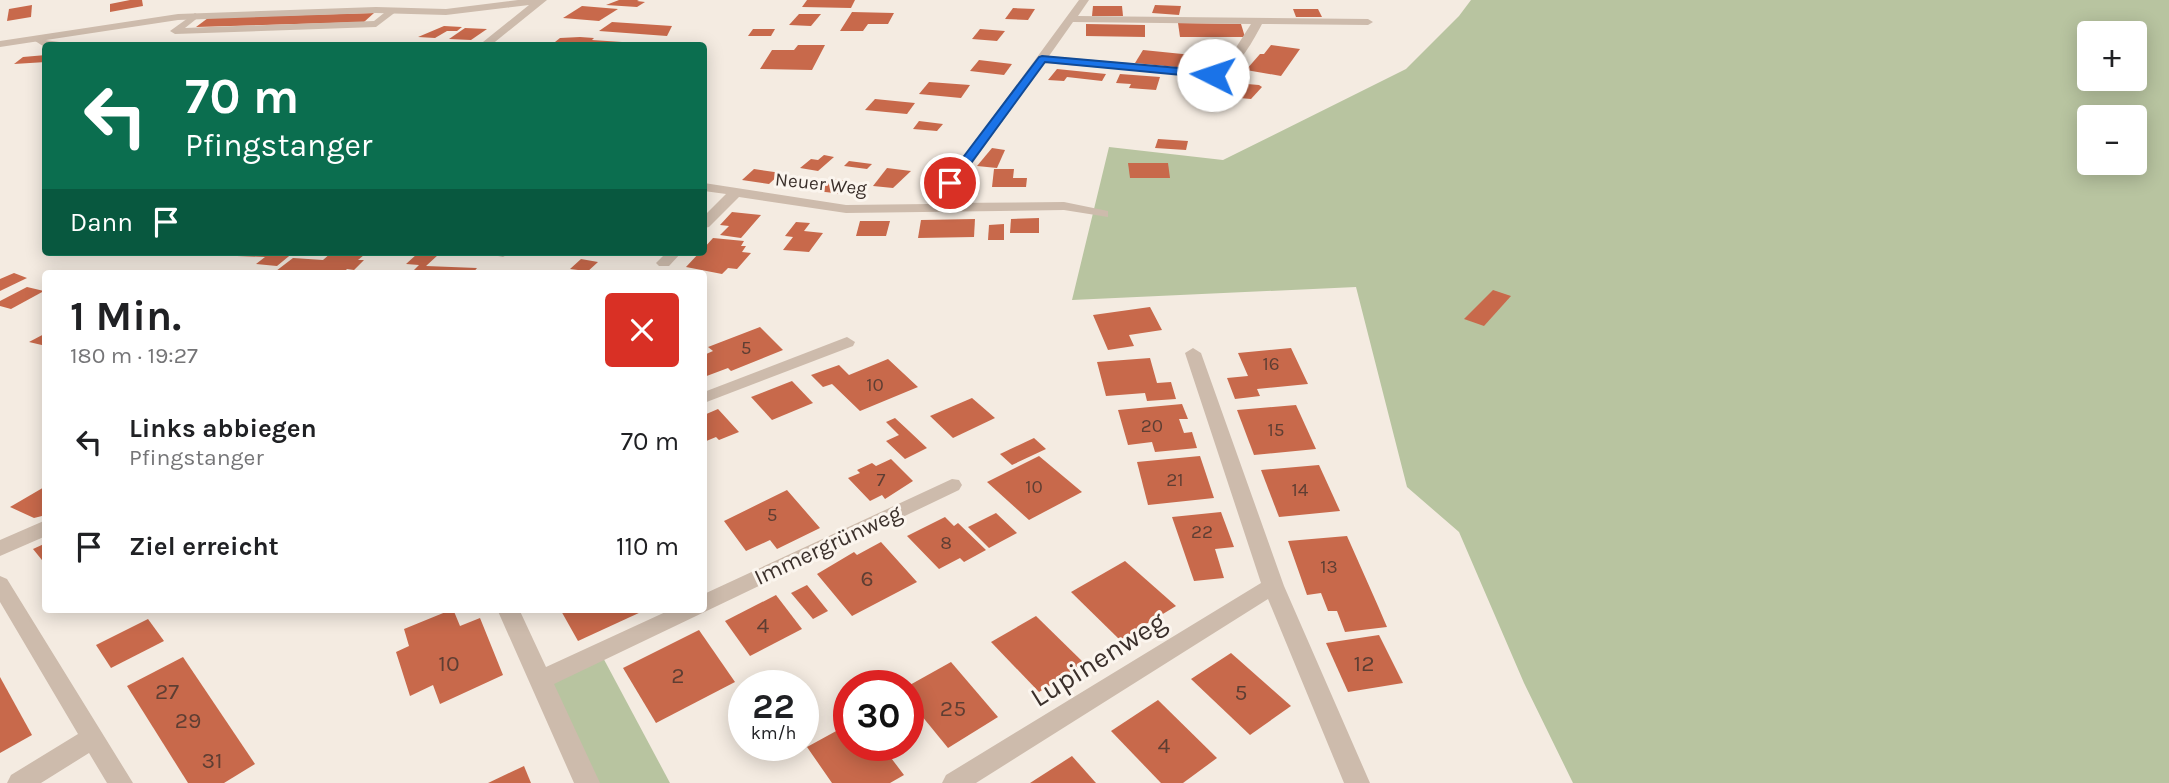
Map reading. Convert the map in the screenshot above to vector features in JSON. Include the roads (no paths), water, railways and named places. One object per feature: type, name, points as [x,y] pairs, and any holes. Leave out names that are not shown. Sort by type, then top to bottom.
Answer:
[{"type":"street","points":[[392,11],[406,0]]},
{"type":"street","points":[[934,208],[1084,0]]},
{"type":"street","points":[[0,44],[129,23],[195,16],[446,12],[539,1]]},
{"type":"street","points":[[488,42],[539,1]]},
{"type":"street","points":[[1070,19],[1368,22]]},
{"type":"street","points":[[1042,59],[1213,75],[1226,69],[1243,48],[1258,21]]},
{"type":"street","name":"Neuer Weg","points":[[707,188],[846,209],[1064,206],[1103,214]]},
{"type":"street","points":[[707,221],[735,193]]},
{"type":"street","points":[[707,397],[847,342]]},
{"type":"street","points":[[1193,353],[1273,586],[1357,783]]},
{"type":"street","name":"Immergrünweg","points":[[707,602],[951,485]]},
{"type":"street","points":[[0,549],[42,529]]},
{"type":"street","points":[[0,583],[120,783]]},
{"type":"street","name":"Lupinenweg","points":[[955,783],[1273,586]]},
{"type":"street","points":[[510,613],[587,783]]},
{"type":"street","points":[[540,680],[683,613]]},
{"type":"street","points":[[20,783],[92,738]]},
{"type":"lane","points":[[195,16],[175,31],[376,24],[392,11]]},
{"type":"lane","points":[[37,39],[47,42]]}]
